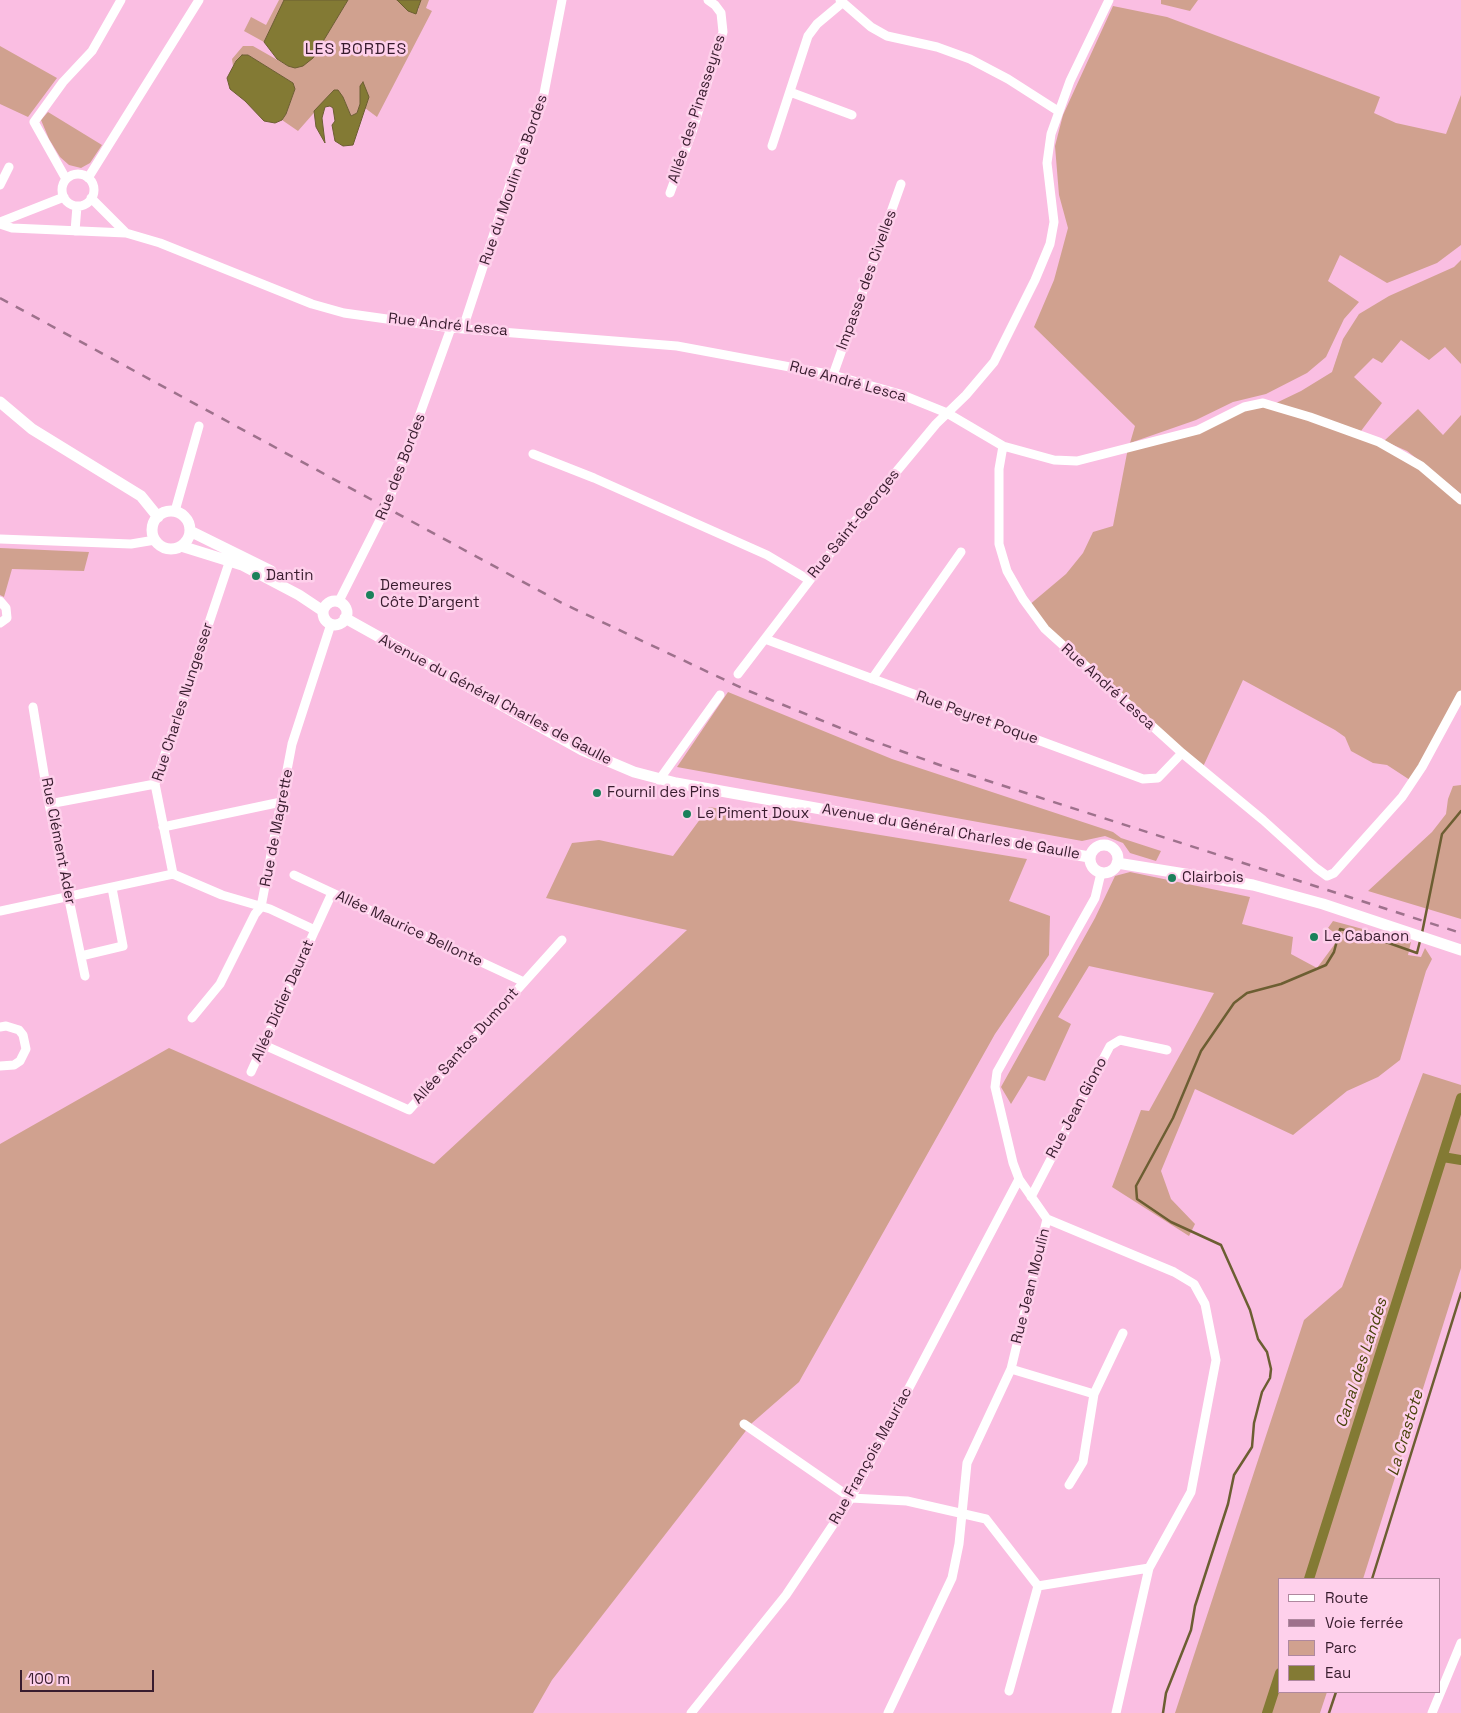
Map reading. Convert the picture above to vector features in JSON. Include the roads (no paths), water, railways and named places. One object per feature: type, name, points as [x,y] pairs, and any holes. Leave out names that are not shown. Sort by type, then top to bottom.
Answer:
[{"type":"main road","points":[[0,402],[32,429],[141,496],[158,517]]},
{"type":"main road","points":[[169,511],[175,511],[187,520],[190,531],[189,537],[181,546],[175,548],[164,547],[155,540],[152,528],[158,517],[169,511]]},
{"type":"main road","points":[[190,531],[257,563],[324,607]]},
{"type":"main road","points":[[181,546],[230,560],[324,607]]},
{"type":"main road","points":[[332,601],[339,601],[347,610],[346,618],[339,624],[331,624],[324,617],[324,607],[332,601]]},
{"type":"main road","name":"Avenue du Général Charles de Gaulle","points":[[346,618],[582,750],[623,768],[659,780],[1089,857]]},
{"type":"main road","points":[[1106,844],[1114,849],[1117,863],[1112,870],[1101,873],[1091,866],[1089,857],[1097,846],[1106,844]]},
{"type":"main road","points":[[1117,863],[1253,885],[1324,904],[1461,950]]},
{"type":"street","points":[[66,179],[34,122],[63,82],[92,51],[121,0]]},
{"type":"street","points":[[88,178],[200,0]]},
{"type":"street","name":"Rue du Moulin de Bordes","points":[[463,328],[517,163],[542,104],[562,0]]},
{"type":"street","name":"Allée des Pinasseyres","points":[[670,193],[692,132],[723,32],[721,13],[716,5],[708,0]]},
{"type":"street","name":"Rue Saint-Georges","points":[[738,674],[809,580],[930,431],[994,362],[1035,280],[1050,244],[1054,222],[1046,163],[1051,134],[1058,111],[1109,0]]},
{"type":"street","points":[[772,146],[808,36],[817,24],[841,1],[871,27],[887,36],[937,47],[970,59],[1008,79],[1058,111]]},
{"type":"street","points":[[790,92],[852,115]]},
{"type":"street","points":[[0,185],[9,167]]},
{"type":"street","points":[[79,174],[88,178],[93,185],[91,198],[85,204],[77,206],[69,203],[64,197],[62,188],[66,179],[79,174]]},
{"type":"street","name":"Impasse des Civelles","points":[[833,375],[901,184]]},
{"type":"street","name":"Rue André Lesca","points":[[0,223],[64,197]]},
{"type":"street","name":"Rue André Lesca","points":[[91,198],[126,233]]},
{"type":"street","points":[[75,231],[77,206]]},
{"type":"street","name":"Rue André Lesca","points":[[0,223],[12,228],[126,233],[160,243],[312,304],[344,313],[451,328],[676,346],[833,375],[900,394],[947,413],[1003,446],[999,468],[999,536],[1007,572],[1045,629],[1182,753],[1263,820],[1316,868],[1330,876],[1402,797],[1422,767],[1461,695]]},
{"type":"street","name":"Rue des Bordes","points":[[339,601],[386,508],[451,328]]},
{"type":"street","points":[[1003,446],[1054,460],[1077,461],[1198,430],[1244,407],[1262,403],[1310,417],[1379,442],[1421,466],[1461,500]]},
{"type":"street","points":[[175,511],[199,426]]},
{"type":"street","points":[[533,454],[594,478],[767,555],[809,580]]},
{"type":"street","points":[[0,539],[131,544],[155,540]]},
{"type":"street","points":[[872,679],[961,552]]},
{"type":"street","name":"Rue Charles Nungesser","points":[[173,874],[155,784],[230,560]]},
{"type":"street","points":[[0,601],[6,608],[7,618],[0,623]]},
{"type":"street","name":"Rue de Magrette","points":[[192,1018],[220,984],[255,914],[261,907],[295,731],[331,624]]},
{"type":"street","name":"Rue Peyret Poque","points":[[765,640],[1143,779],[1158,778],[1182,753]]},
{"type":"street","points":[[659,780],[720,695]]},
{"type":"street","name":"Rue Clément Ader","points":[[33,707],[49,804],[84,976]]},
{"type":"street","points":[[49,804],[155,784]]},
{"type":"street","points":[[163,827],[281,802]]},
{"type":"street","name":"Rue Jean Moulin","points":[[888,1713],[952,1578],[959,1544],[968,1463],[1011,1369],[1047,1220],[1019,1179],[1006,1141],[996,1087],[997,1072],[1095,898],[1101,873]]},
{"type":"street","points":[[0,911],[173,874],[222,895],[261,907],[315,930]]},
{"type":"street","name":"Allée Maurice Bellonte","points":[[294,875],[524,982]]},
{"type":"street","points":[[81,956],[123,946],[112,888]]},
{"type":"street","name":"Allée Didier Daurat","points":[[251,1072],[332,893]]},
{"type":"street","name":"Allée Santos Dumont","points":[[264,1045],[409,1110],[562,940]]},
{"type":"street","points":[[0,1027],[6,1026],[18,1030],[26,1042],[26,1049],[24,1055],[14,1065],[0,1066]]},
{"type":"street","name":"Rue Jean Giono","points":[[1031,1197],[1110,1046],[1120,1040],[1167,1050]]},
{"type":"street","name":"Rue François Mauriac","points":[[691,1713],[786,1594],[851,1498],[1019,1179]]},
{"type":"street","points":[[1047,1220],[1174,1272],[1194,1284],[1205,1304],[1216,1360],[1191,1492],[1149,1568],[1116,1713]]},
{"type":"street","points":[[1069,1485],[1083,1462],[1094,1394],[1123,1333]]},
{"type":"street","points":[[1011,1369],[1094,1394]]},
{"type":"street","points":[[744,1424],[851,1498],[907,1501],[986,1519],[1038,1586]]},
{"type":"street","points":[[1038,1586],[1149,1568]]},
{"type":"street","points":[[1009,1691],[1038,1586]]},
{"type":"street","points":[[1441,1690],[1461,1643]]},
{"type":"street","points":[[1452,1662],[1461,1667]]},
{"type":"street","points":[[1432,1713],[1440,1693]]},
{"type":"water","points":[[284,0],[348,0],[313,58],[303,66],[295,68],[277,59],[264,42]]},
{"type":"water","points":[[397,0],[421,0],[416,14],[408,11]]},
{"type":"water","points":[[242,55],[248,55],[293,83],[295,89],[282,120],[275,123],[264,121],[245,101],[230,89],[227,78],[236,61]]},
{"type":"water","points":[[363,82],[369,97],[353,145],[343,146],[335,141],[332,125],[335,121],[333,108],[330,106],[325,107],[322,118],[325,143],[316,127],[314,111],[334,90],[338,90],[351,116],[357,113],[360,104],[360,86]]},
{"type":"waterway","points":[[1422,933],[1442,834],[1461,811]]},
{"type":"waterway","points":[[1163,1713],[1166,1693],[1191,1630],[1195,1606],[1228,1504],[1234,1475],[1252,1447],[1254,1423],[1262,1392],[1270,1378],[1271,1369],[1267,1352],[1258,1339],[1250,1310],[1221,1245],[1171,1222],[1137,1199],[1136,1186],[1173,1118],[1201,1051],[1234,1003],[1247,993],[1281,984],[1326,965],[1334,952],[1340,929],[1366,935],[1417,953],[1420,941]]},
{"type":"waterway","name":"Canal des Landes","points":[[1309,1578],[1461,1098]]},
{"type":"waterway","name":"Canal des Landes","points":[[1443,1157],[1461,1160]]},
{"type":"waterway","name":"La Crastote","points":[[1372,1578],[1461,1293]]},
{"type":"waterway","name":"Canal des Landes","points":[[1267,1713],[1278,1679]]},
{"type":"waterway","name":"La Crastote","points":[[1329,1713],[1336,1693]]},
{"type":"railway","points":[[0,298],[562,603],[744,689],[865,738],[948,768],[1461,933]]},
{"type":"place","name":"Dantin","points":[[256,576]]},
{"type":"place","name":"Demeures Côte D'argent","points":[[370,595]]},
{"type":"place","name":"Fournil des Pins","points":[[597,793]]},
{"type":"place","name":"Le Piment Doux","points":[[687,814]]},
{"type":"place","name":"Clairbois","points":[[1172,878]]},
{"type":"place","name":"Le Cabanon","points":[[1314,937]]},
{"type":"district","name":"LES BORDES","points":[[356,50]]}]
